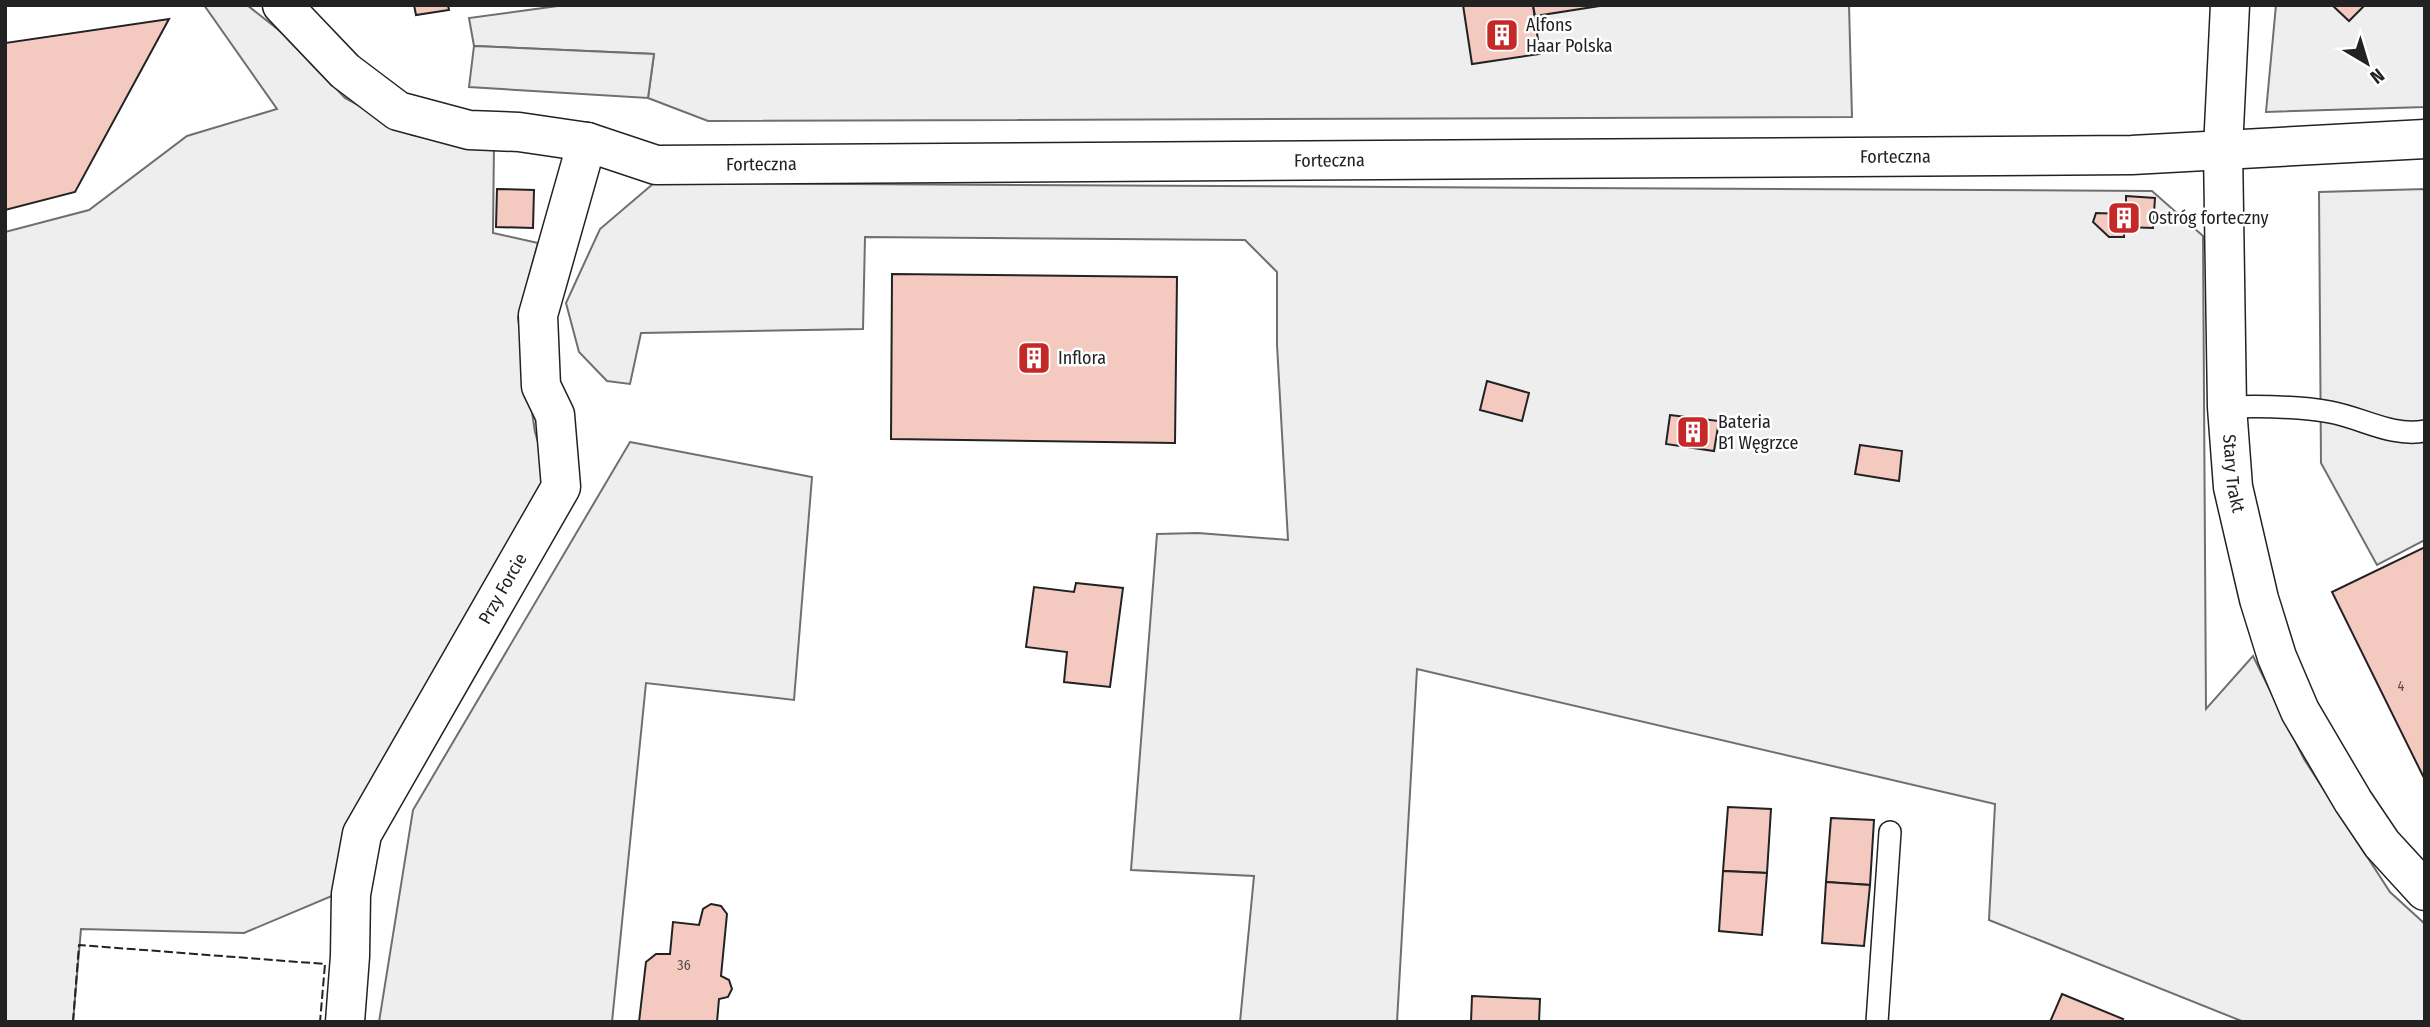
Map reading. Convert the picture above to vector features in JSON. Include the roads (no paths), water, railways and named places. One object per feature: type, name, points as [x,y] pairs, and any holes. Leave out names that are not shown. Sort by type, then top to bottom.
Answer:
[{"type":"street","name":"Forteczna","points":[[282,5],[345,71],[398,111],[469,130],[519,132],[586,142],[656,165],[2118,155],[2425,139]]},
{"type":"street","name":"Stary Trakt","points":[[2230,5],[2223,149],[2227,407],[2233,487],[2259,599],[2277,657],[2300,711],[2353,801],[2382,844],[2425,891]]},
{"type":"street","name":"Przy Forcie","points":[[345,1022],[351,894],[362,834],[561,487],[555,415],[541,386],[538,315],[586,142]]},
{"type":"lane","points":[[304,5],[345,71]]},
{"type":"lane","points":[[2227,407],[2259,406],[2329,412],[2390,430],[2411,434],[2425,432]]},
{"type":"lane","points":[[1877,1022],[1890,832]]},
{"type":"place","name":"Alfons Haar Polska","points":[[1502,35]]},
{"type":"place","name":"Ostróg forteczny","points":[[2124,218]]},
{"type":"place","name":"Inflora","points":[[1034,358]]},
{"type":"place","name":"Bateria B1 Węgrzce","points":[[1693,432]]}]
